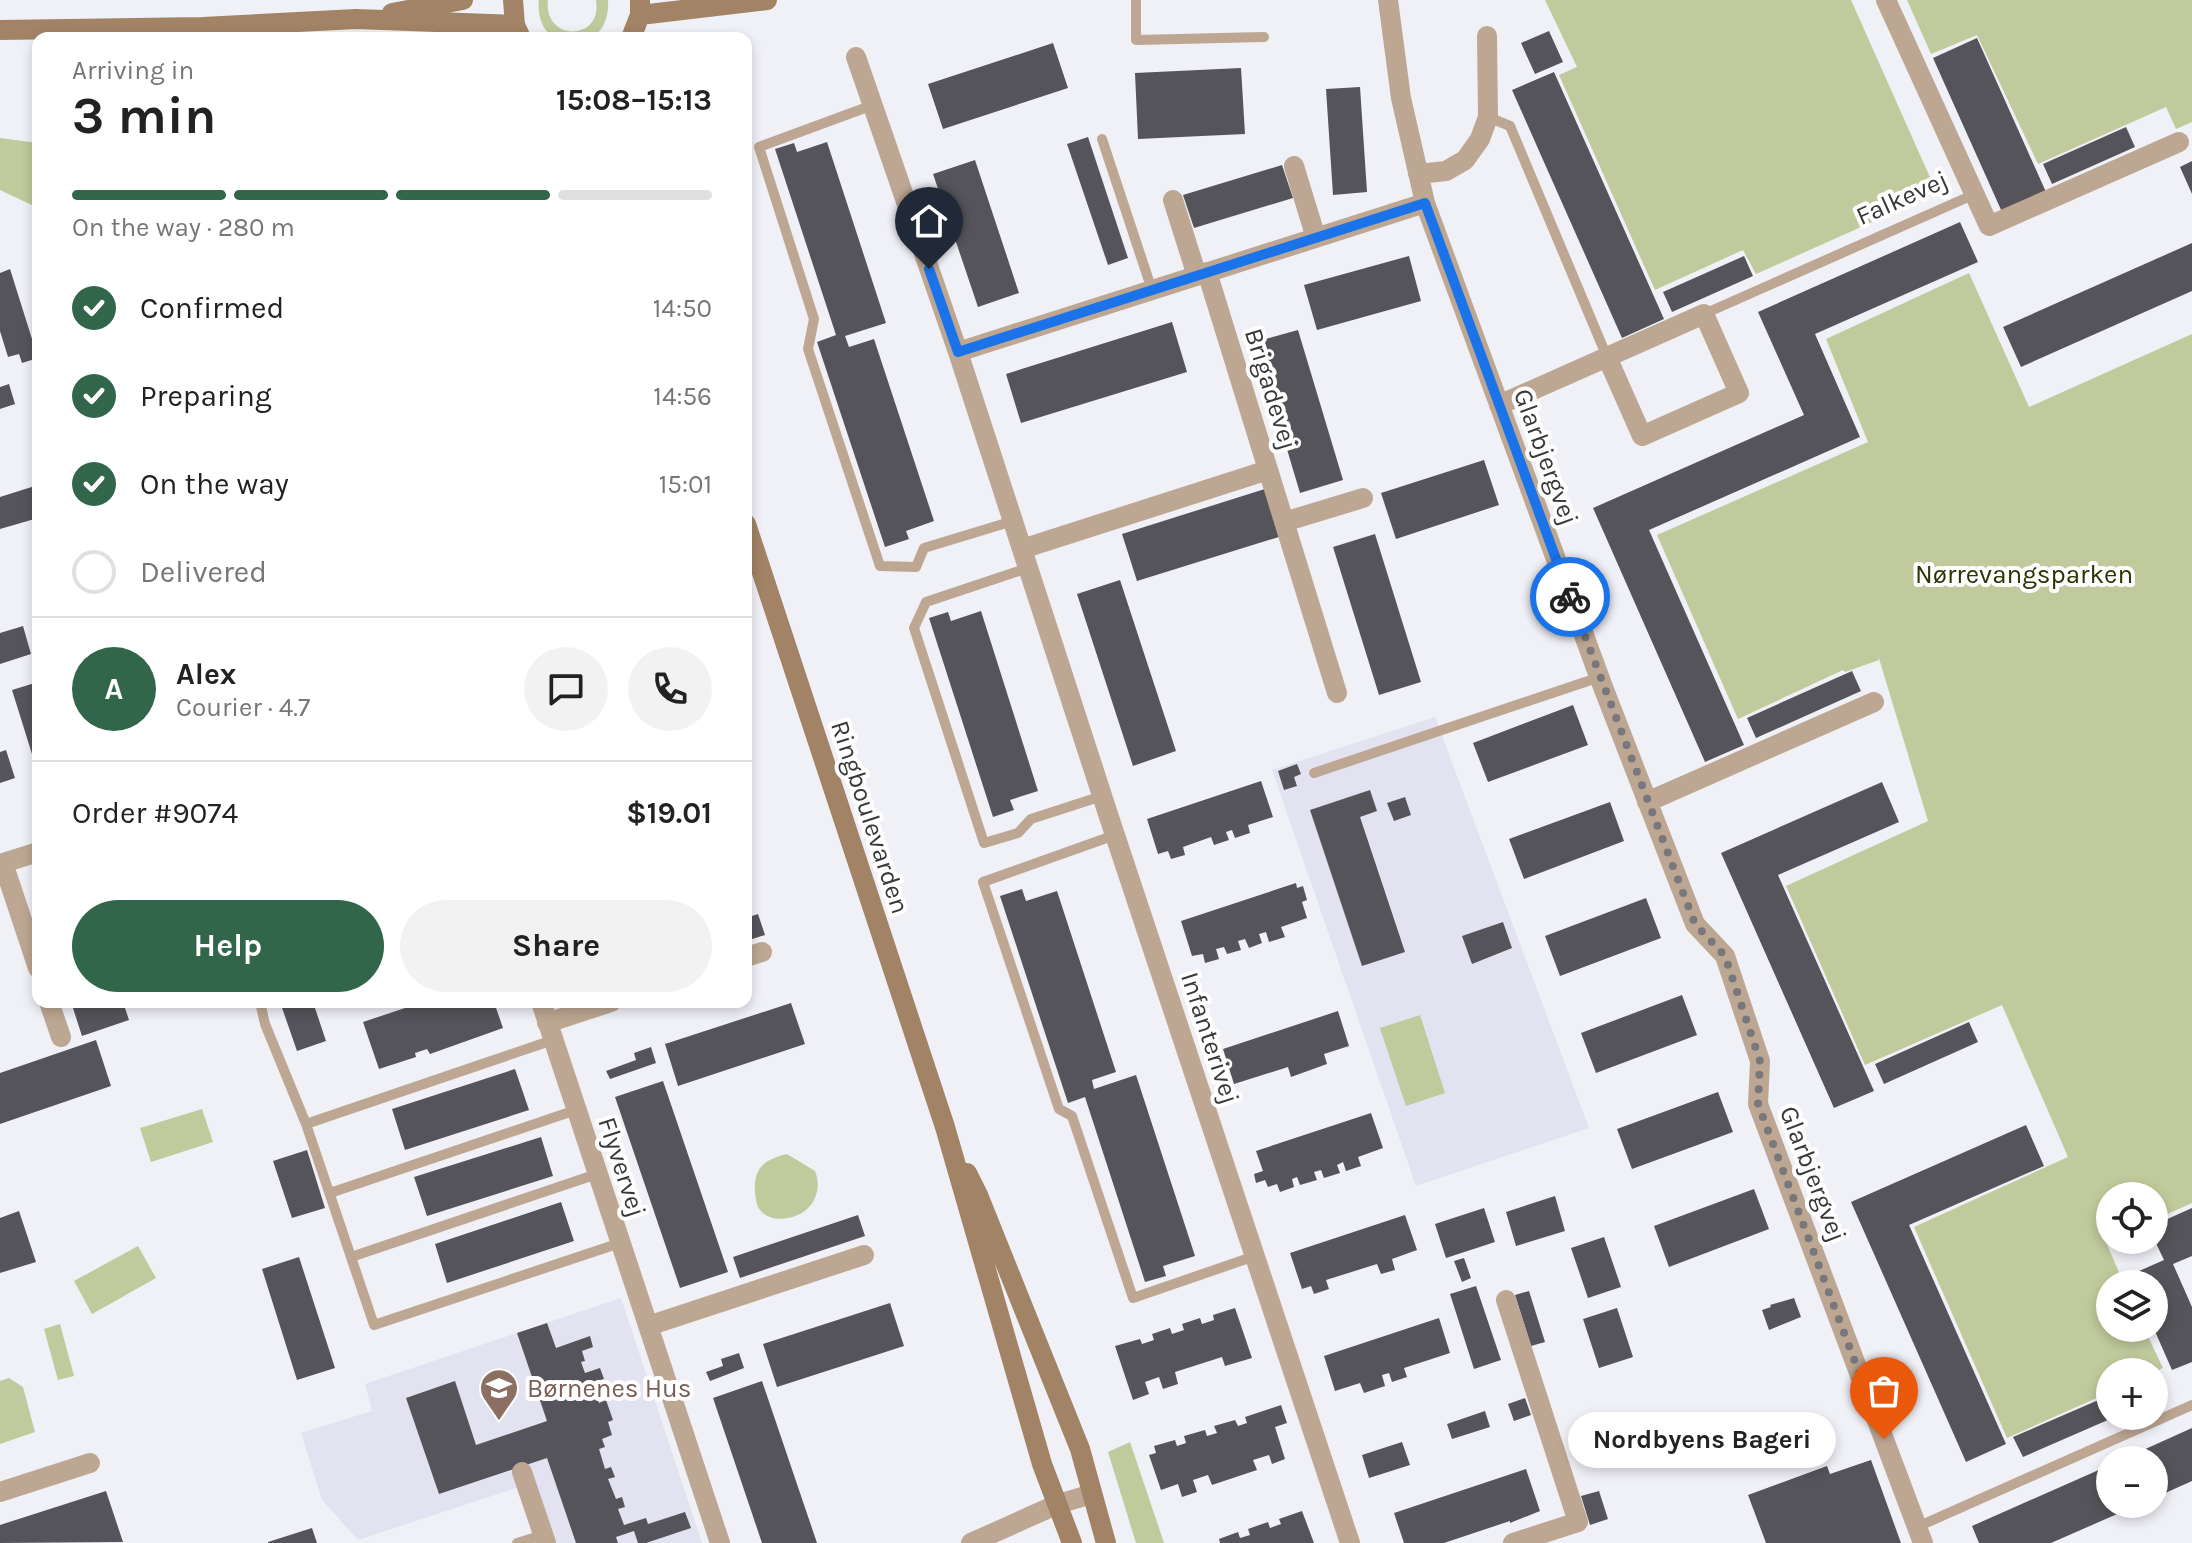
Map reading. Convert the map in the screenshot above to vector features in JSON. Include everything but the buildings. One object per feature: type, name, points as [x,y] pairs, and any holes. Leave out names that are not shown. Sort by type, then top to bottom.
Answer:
[{"type":"main road","points":[[0,30],[203,27],[356,19],[463,0]]},
{"type":"main road","points":[[356,19],[518,32],[513,0]]},
{"type":"main road","points":[[633,32],[640,7],[767,0]]},
{"type":"main road","name":"Ringboulevarden","points":[[752,542],[945,1127],[1042,1464],[1072,1543]]},
{"type":"main road","name":"Ringboulevarden","points":[[945,1127],[978,1195],[1075,1435],[1106,1543]]},
{"type":"street","name":"Glarbjergvej","points":[[1388,0],[1401,98],[1425,203],[1695,924],[1725,956],[1760,1061],[1758,1104],[1920,1535]]},
{"type":"street","points":[[1886,0],[1975,194]]},
{"type":"street","points":[[1418,174],[1446,171],[1465,160],[1480,139],[1488,117],[1487,36]]},
{"type":"street","name":"Infanterivej","points":[[856,57],[958,352],[1350,1543]]},
{"type":"street","name":"Falkevej","points":[[1975,194],[1989,226],[2186,139]]},
{"type":"street","points":[[1294,166],[1316,238]]},
{"type":"street","name":"Brigadevej","points":[[1173,200],[1202,274],[1268,470],[1337,693]]},
{"type":"street","points":[[958,352],[1425,203]]},
{"type":"street","points":[[1607,357],[1642,436],[1670,424],[1739,393],[1704,314]]},
{"type":"street","name":"Falkevej","points":[[1499,405],[1704,314]]},
{"type":"street","points":[[1025,559],[1268,470]]},
{"type":"street","points":[[1284,522],[1363,498]]},
{"type":"street","points":[[1647,802],[1874,702]]},
{"type":"street","points":[[32,854],[1,864],[32,951]]},
{"type":"street","points":[[51,1008],[61,1037]]},
{"type":"street","name":"Flyvervej","points":[[543,1008],[720,1543]]},
{"type":"street","points":[[550,1032],[599,1008]]},
{"type":"street","points":[[648,1326],[864,1255]]},
{"type":"street","points":[[1506,1300],[1578,1522],[1513,1543]]},
{"type":"street","points":[[0,1492],[90,1463]]},
{"type":"street","points":[[522,1472],[544,1539]]},
{"type":"street","points":[[971,1543],[1058,1504],[1092,1494]]},
{"type":"lane","points":[[1136,0],[1136,40],[1264,37]]},
{"type":"lane","points":[[873,105],[759,147],[814,319],[808,349],[880,566],[916,567],[924,548],[1013,521]]},
{"type":"lane","points":[[1488,117],[1510,126],[1607,357]]},
{"type":"lane","points":[[1102,139],[1152,290]]},
{"type":"lane","name":"Falkevej","points":[[1704,314],[1975,194]]},
{"type":"lane","points":[[1025,559],[926,602],[914,628],[984,843],[1018,833],[1031,819],[1102,796]]},
{"type":"lane","points":[[1314,773],[1600,677]]},
{"type":"lane","points":[[1115,835],[983,882],[1059,1109],[1072,1116],[1133,1298],[1255,1256]]},
{"type":"lane","points":[[261,1008],[306,1124],[374,1325],[620,1243]]},
{"type":"lane","points":[[306,1124],[550,1032]]},
{"type":"lane","points":[[330,1193],[576,1110]]},
{"type":"lane","points":[[351,1257],[597,1174]]},
{"type":"lane","name":"Glarbjergvej","points":[[1920,1535],[2192,1405]]},
{"type":"lane","points":[[517,1543],[544,1539]]},
{"type":"shaded area","points":[[1435,717],[1589,1128],[1416,1186],[1272,770]]},
{"type":"shaded area","name":"Børnenes Hus","points":[[621,1298],[702,1543],[553,1543],[531,1483],[358,1540],[322,1500],[301,1433],[372,1411],[365,1384]]},
{"type":"green space","points":[[539,0],[548,0],[549,14],[554,24],[573,32],[548,32],[539,11]]},
{"type":"green space","points":[[596,0],[608,0],[607,16],[599,32],[573,32],[591,24],[596,14]]},
{"type":"green space","points":[[1545,0],[1851,0],[1937,193],[1756,274],[1743,250],[1655,290],[1559,75],[1577,67]]},
{"type":"green space","points":[[1907,0],[2192,0],[2192,122],[2176,129],[2166,107],[2038,164],[1977,35],[1931,54]]},
{"type":"green space","points":[[0,138],[32,142],[32,205],[0,190]]},
{"type":"green space","name":"Nørrevangsparken","points":[[1969,273],[2029,407],[2192,334],[2192,1203],[2168,1214],[2168,1182],[2096,1182],[2096,1254],[2111,1254],[2118,1270],[2096,1270],[2096,1342],[2151,1342],[2158,1358],[2096,1358],[2096,1398],[2007,1438],[1914,1227],[2068,1157],[2002,1005],[1865,1065],[1786,886],[1928,821],[1878,655],[1879,660],[1845,672],[1843,670],[1738,719],[1657,535],[1868,442],[1826,339]]},
{"type":"green space","points":[[1420,1015],[1445,1093],[1406,1106],[1380,1028]]},
{"type":"green space","points":[[202,1109],[213,1142],[151,1162],[140,1128]]},
{"type":"green space","points":[[787,1154],[815,1171],[818,1185],[813,1202],[805,1211],[778,1219],[760,1210],[755,1183],[762,1166]]},
{"type":"green space","points":[[138,1246],[156,1278],[92,1314],[74,1281]]},
{"type":"green space","points":[[60,1324],[74,1376],[58,1380],[44,1329]]},
{"type":"green space","points":[[9,1378],[23,1387],[35,1432],[0,1444],[0,1381]]},
{"type":"green space","points":[[1130,1442],[1164,1543],[1136,1543],[1108,1452]]},
{"type":"way so far","points":[[1570,597],[1695,924],[1725,956],[1760,1061],[1758,1104],[1884,1439]]},
{"type":"place","name":"Børnenes Hus","points":[[499,1422]]},
{"type":"place","name":"Nordbyens Bageri","points":[[1884,1439]]},
{"type":"route","points":[[929,269],[958,352],[1425,203],[1570,597]]}]
